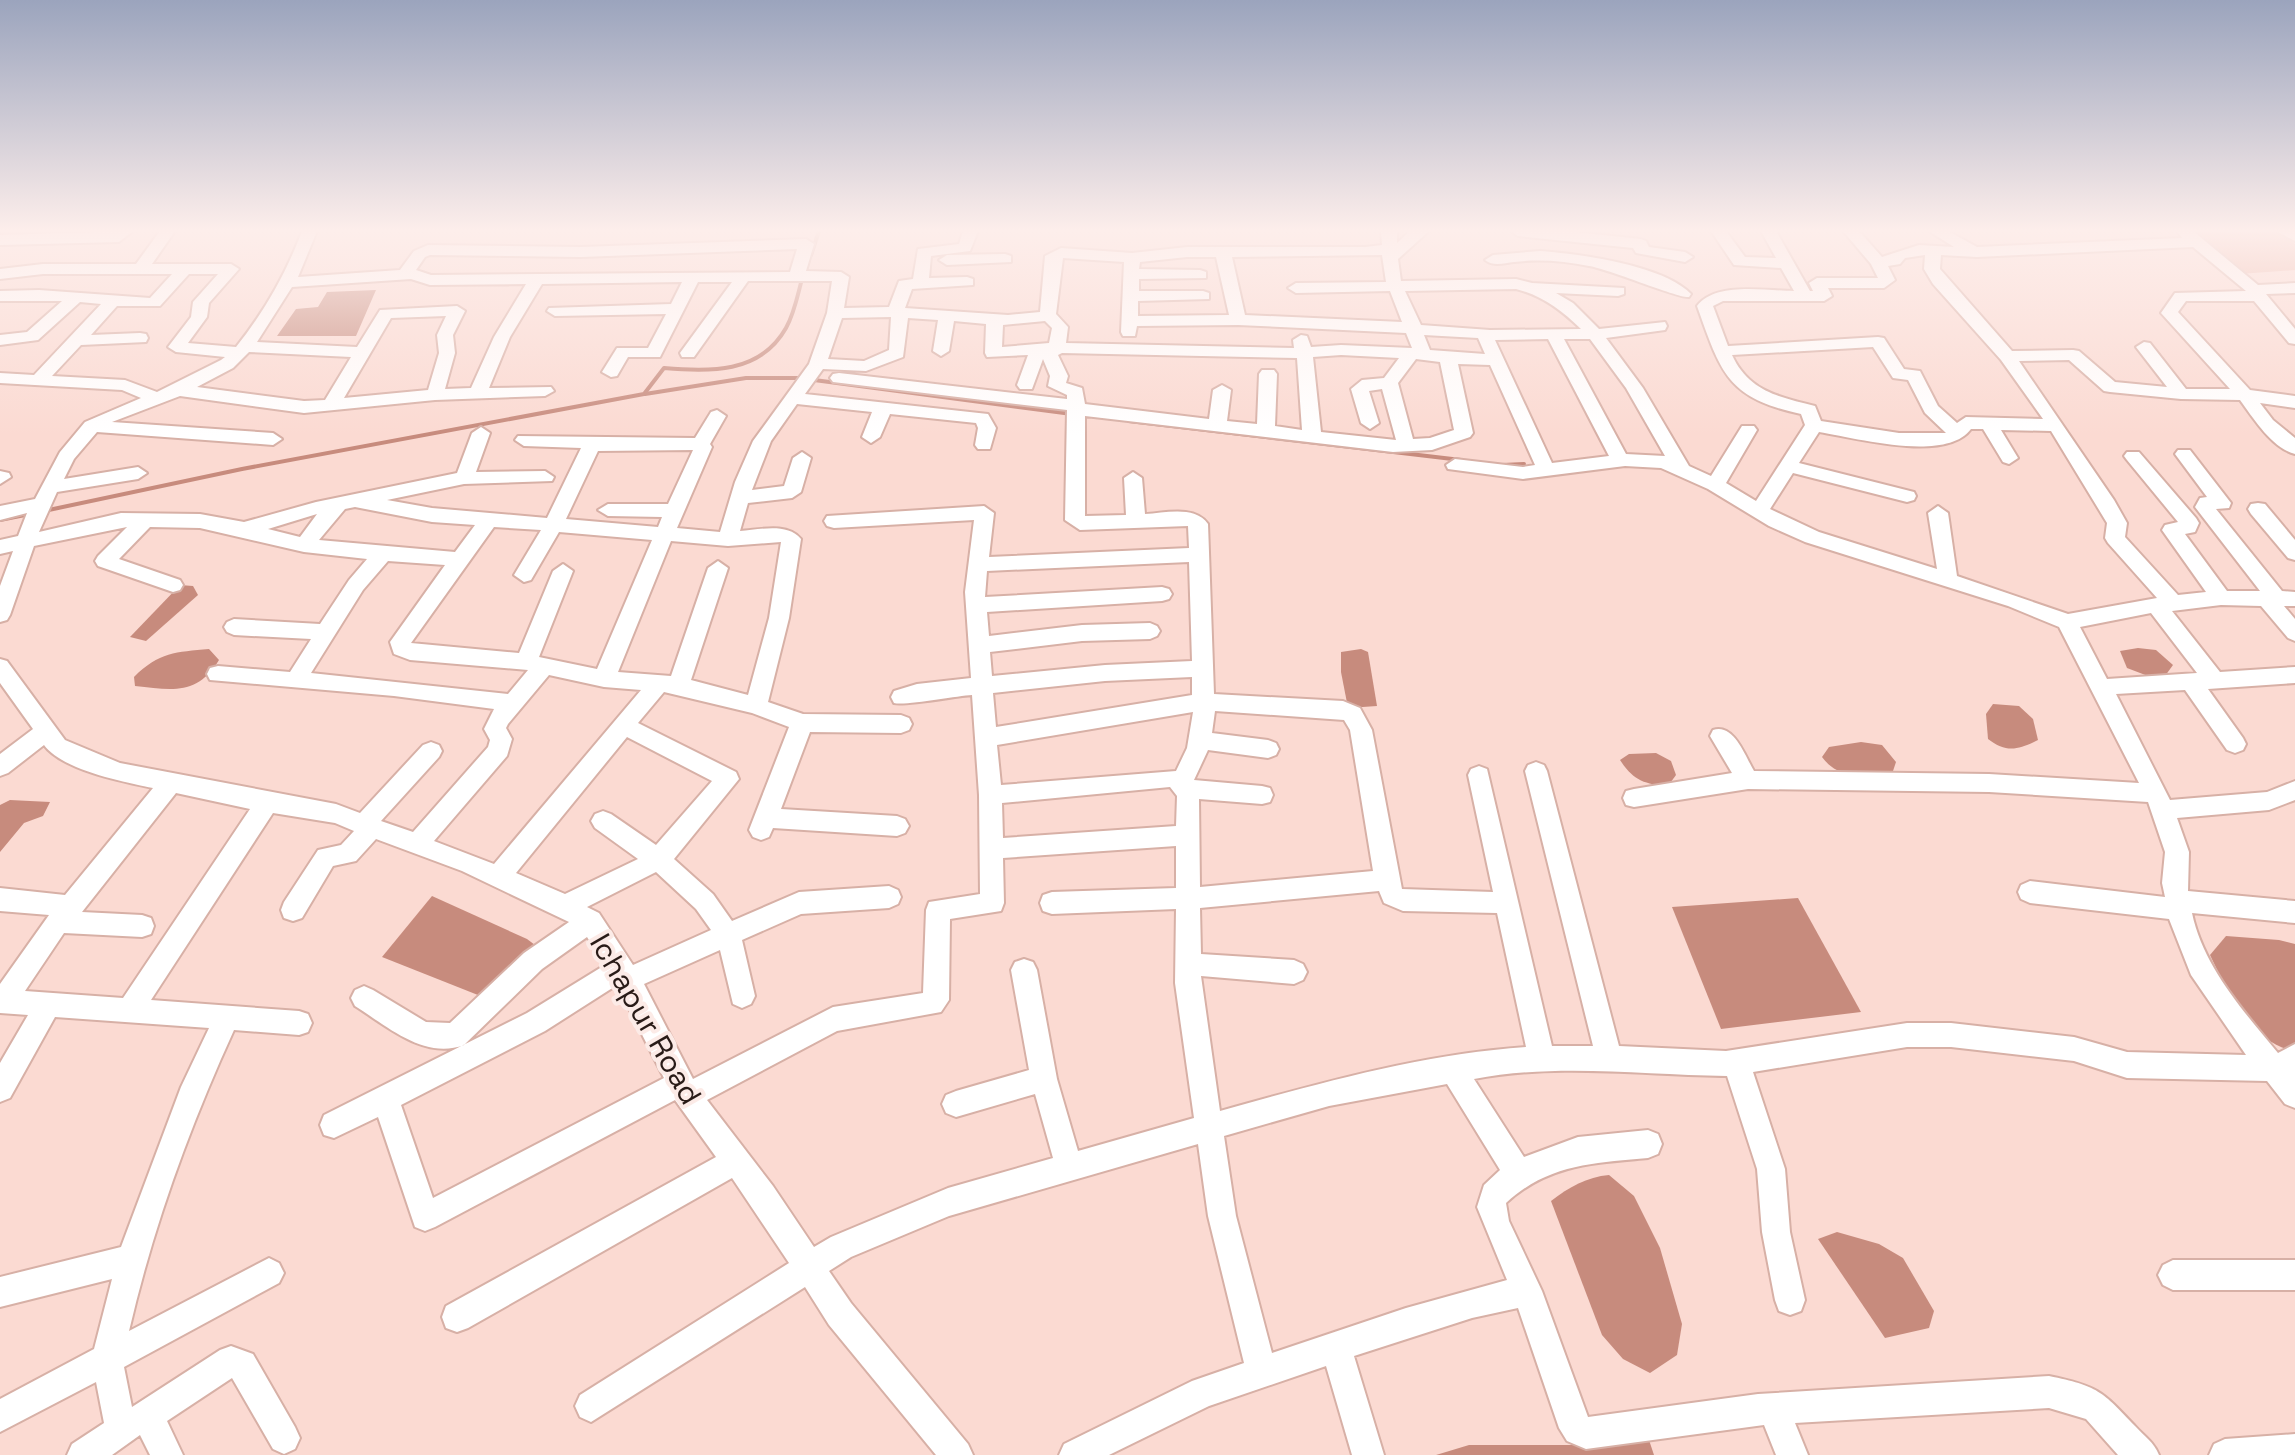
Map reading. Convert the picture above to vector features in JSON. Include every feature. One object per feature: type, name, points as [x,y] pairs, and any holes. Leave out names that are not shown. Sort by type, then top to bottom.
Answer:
[{"type":"street","points":[[0,340],[32,336],[74,299]]},
{"type":"street","points":[[90,299],[154,303],[158,299]]},
{"type":"street","points":[[204,299],[199,306],[202,313],[176,347],[365,352]]},
{"type":"street","points":[[0,615],[40,505],[66,456],[91,426],[101,419],[178,390],[227,364],[263,324],[278,299]]},
{"type":"street","points":[[478,392],[502,337],[525,299]]},
{"type":"street","points":[[611,372],[623,352],[654,353],[682,299]]},
{"type":"street","points":[[688,353],[727,299]]},
{"type":"street","points":[[728,539],[749,465],[763,439],[812,375],[837,299]]},
{"type":"street","points":[[812,375],[866,366],[897,353],[900,299]]},
{"type":"street","points":[[1048,315],[1049,299]]},
{"type":"street","points":[[1114,349],[1114,337],[1130,331],[1131,299]]},
{"type":"street","points":[[1233,299],[1238,320]]},
{"type":"street","points":[[1370,423],[1360,389],[1368,384],[1389,383],[1417,354],[1415,329],[1402,299]]},
{"type":"street","points":[[1554,299],[1597,334],[1682,470]]},
{"type":"street","points":[[1566,307],[1605,299]]},
{"type":"street","points":[[1711,299],[1705,306],[1737,382],[1778,405],[1809,410],[1814,425]]},
{"type":"street","points":[[1955,299],[2007,356],[2117,523],[2115,538],[2165,604],[2215,680]]},
{"type":"street","points":[[2179,299],[2169,313],[2245,395],[2267,424],[2295,448]]},
{"type":"street","points":[[2261,299],[2295,339]]},
{"type":"street","points":[[38,381],[112,302]]},
{"type":"street","points":[[555,311],[677,309]]},
{"type":"street","points":[[332,403],[386,313],[457,311],[445,335],[447,353],[435,395]]},
{"type":"street","points":[[835,313],[898,312],[995,319],[1048,315],[1060,327],[1026,385]]},
{"type":"street","points":[[941,351],[947,316]]},
{"type":"street","points":[[995,319],[993,353],[1048,349],[1303,353],[1341,350],[1494,360]]},
{"type":"street","points":[[1131,321],[1299,322],[1480,331],[1486,335],[1597,334],[1659,326]]},
{"type":"street","points":[[1299,322],[1307,367],[1312,438]]},
{"type":"street","points":[[1553,334],[1620,460]]},
{"type":"street","points":[[1486,335],[1494,360],[1545,468]]},
{"type":"street","points":[[77,340],[140,338]]},
{"type":"street","points":[[1722,351],[1878,342],[1899,374],[1914,375],[1931,409],[1958,434]]},
{"type":"street","points":[[2144,347],[2181,394]]},
{"type":"street","points":[[1048,349],[1059,376],[1057,386],[1076,392],[1075,520],[1080,523],[1196,521],[1204,702],[1200,740],[1183,785],[1188,796],[1188,983],[1222,1216],[1262,1372]]},
{"type":"street","points":[[2007,356],[2073,355],[2110,387],[2181,394],[2245,395],[2295,402]]},
{"type":"street","points":[[812,375],[1076,411],[1312,438],[1406,445],[1432,444],[1464,433],[1448,358]]},
{"type":"street","points":[[1266,432],[1268,374]]},
{"type":"street","points":[[0,378],[125,385],[158,399]]},
{"type":"street","points":[[1389,383],[1406,445]]},
{"type":"street","points":[[178,390],[304,407],[478,392],[545,391]]},
{"type":"street","points":[[1217,426],[1222,390]]},
{"type":"street","points":[[795,398],[982,418],[987,428],[984,445]]},
{"type":"street","points":[[871,437],[881,413],[879,407]]},
{"type":"street","points":[[604,679],[703,447],[701,444],[717,416]]},
{"type":"street","points":[[1814,425],[1892,437],[1948,439],[1958,434],[1966,423],[2054,425]]},
{"type":"street","points":[[1989,424],[2009,458]]},
{"type":"street","points":[[1759,511],[1814,425]]},
{"type":"street","points":[[91,426],[273,439]]},
{"type":"street","points":[[1715,485],[1748,430]]},
{"type":"street","points":[[464,478],[481,433]]},
{"type":"street","points":[[524,440],[701,444]]},
{"type":"street","points":[[524,575],[595,443]]},
{"type":"street","points":[[2184,454],[2222,503],[2207,503],[2204,507],[2280,599],[2295,633]]},
{"type":"street","points":[[2133,456],[2189,523],[2188,527],[2172,530],[2221,598]]},
{"type":"street","points":[[740,497],[792,492],[802,458]]},
{"type":"street","points":[[1455,465],[1523,473],[1545,468],[1653,459],[1715,485],[1812,537],[2015,601],[2067,622],[2165,604],[2221,598],[2280,599]]},
{"type":"street","points":[[1788,466],[1907,496]]},
{"type":"street","points":[[0,513],[40,505],[138,473]]},
{"type":"street","points":[[244,529],[346,502],[464,478],[545,477]]},
{"type":"street","points":[[1133,478],[1136,521]]},
{"type":"street","points":[[346,502],[432,515],[664,536],[728,539],[784,535],[791,539],[779,618],[756,706]]},
{"type":"street","points":[[304,545],[346,502]]},
{"type":"street","points":[[2258,509],[2295,553]]},
{"type":"street","points":[[608,510],[674,511]]},
{"type":"street","points":[[386,1099],[425,1217],[833,1019],[932,1004],[936,1000],[938,910],[992,903],[990,795],[976,605],[977,564],[984,513],[834,521]]},
{"type":"street","points":[[1938,513],[1948,579]]},
{"type":"street","points":[[0,547],[121,520],[200,521],[304,545],[461,559]]},
{"type":"street","points":[[145,520],[105,561],[173,585]]},
{"type":"street","points":[[489,520],[405,633],[400,642],[401,648],[410,652],[535,664],[604,679],[668,684],[756,706],[802,723],[901,724]]},
{"type":"street","points":[[296,679],[356,585],[383,554]]},
{"type":"street","points":[[977,564],[1199,555]]},
{"type":"street","points":[[497,878],[624,726],[668,684],[702,622],[718,568]]},
{"type":"street","points":[[417,844],[499,750],[501,739],[495,729],[535,664],[563,571]]},
{"type":"street","points":[[976,605],[1162,594]]},
{"type":"street","points":[[2067,622],[2103,687],[2159,802],[2177,852],[2174,883],[2178,905],[2200,967],[2238,1024],[2286,1062],[2295,1095]]},
{"type":"street","points":[[234,627],[326,632]]},
{"type":"street","points":[[979,645],[1082,633],[1150,631]]},
{"type":"street","name":"Ichapur Road","points":[[0,667],[57,746],[83,759],[119,772],[336,814],[565,906],[590,921],[624,974],[684,1090],[840,1314],[957,1455]]},
{"type":"street","points":[[902,697],[917,692],[1105,673],[1203,668]]},
{"type":"street","points":[[218,674],[296,679],[513,703]]},
{"type":"street","points":[[2103,687],[2295,675]]},
{"type":"street","points":[[2191,682],[2235,744]]},
{"type":"street","points":[[986,738],[1151,708],[1204,702],[1343,709],[1352,714],[1361,730],[1387,880],[1393,896],[1403,900],[1507,903]]},
{"type":"street","points":[[802,723],[763,825],[897,826]]},
{"type":"street","points":[[565,906],[658,860],[728,779],[624,726]]},
{"type":"street","points":[[0,767],[46,731]]},
{"type":"street","points":[[1721,736],[1748,780]]},
{"type":"street","points":[[1200,740],[1268,749]]},
{"type":"street","points":[[293,910],[326,857],[348,854],[431,751]]},
{"type":"street","points":[[1536,771],[1609,1059]]},
{"type":"street","points":[[1479,775],[1542,1059]]},
{"type":"street","points":[[990,795],[1171,778],[1183,785],[1262,795]]},
{"type":"street","points":[[1634,798],[1748,780],[1989,783],[2159,802],[2269,801],[2295,790]]},
{"type":"street","points":[[1,1001],[65,914],[171,783]]},
{"type":"street","points":[[130,1009],[267,803]]},
{"type":"street","points":[[603,821],[658,860],[705,902],[727,935],[742,996]]},
{"type":"street","points":[[990,849],[1188,835]]},
{"type":"street","points":[[1052,903],[1219,897],[1387,880]]},
{"type":"street","points":[[2030,892],[2295,912]]},
{"type":"street","points":[[334,1125],[624,974],[727,935],[799,903],[889,897]]},
{"type":"street","points":[[1,898],[65,914],[142,926]]},
{"type":"street","points":[[364,998],[422,1034],[455,1036],[533,961],[590,921]]},
{"type":"street","points":[[1188,964],[1294,972]]},
{"type":"street","points":[[1024,970],[1044,1079],[1069,1167]]},
{"type":"street","points":[[1,1001],[299,1023]]},
{"type":"street","points":[[0,1089],[49,1003]]},
{"type":"street","points":[[167,1455],[135,1423],[107,1360],[131,1259],[194,1087],[227,1017]]},
{"type":"street","points":[[591,1406],[841,1247],[948,1202],[1329,1093],[1453,1070],[1542,1059],[1736,1062],[1932,1033],[2074,1049],[2127,1065],[2286,1062]]},
{"type":"street","points":[[1736,1062],[1771,1169],[1776,1232],[1790,1300]]},
{"type":"street","points":[[1453,1070],[1518,1173]]},
{"type":"street","points":[[956,1104],[1044,1079]]},
{"type":"street","points":[[1648,1144],[1578,1151],[1518,1173],[1494,1195],[1491,1207],[1527,1291],[1570,1417],[1578,1430],[1601,1431],[1773,1409],[2049,1392],[2077,1396],[2100,1408],[2143,1455]]},
{"type":"street","points":[[457,1317],[552,1267],[634,1216],[736,1161]]},
{"type":"street","points":[[0,1292],[131,1259]]},
{"type":"street","points":[[0,1416],[269,1273]]},
{"type":"street","points":[[2173,1275],[2295,1275]]},
{"type":"street","points":[[1075,1455],[1203,1392],[1472,1303],[1527,1291]]},
{"type":"street","points":[[1336,1348],[1368,1455]]},
{"type":"street","points":[[83,1455],[223,1364],[239,1362],[284,1438]]},
{"type":"street","points":[[1773,1409],[1792,1455]]},
{"type":"street","points":[[2225,1455],[2295,1450]]},
{"type":"shaded area","points":[[323,299],[372,299],[356,336],[277,336],[296,309],[318,307]]},
{"type":"shaded area","points":[[180,585],[193,586],[198,595],[146,641],[130,637]]},
{"type":"shaded area","points":[[2138,648],[2156,650],[2173,665],[2165,676],[2148,676],[2127,668],[2120,651]]},
{"type":"shaded area","points":[[209,649],[219,660],[211,672],[193,685],[172,689],[135,686],[134,677],[160,658]]},
{"type":"shaded area","points":[[1361,649],[1368,652],[1377,706],[1348,708],[1341,672],[1341,652]]},
{"type":"shaded area","points":[[1993,704],[2019,706],[2033,719],[2038,740],[2024,746],[2006,748],[1988,739],[1986,714]]},
{"type":"shaded area","points":[[1861,742],[1882,745],[1896,762],[1891,777],[1862,777],[1844,773],[1822,757],[1829,747]]},
{"type":"shaded area","points":[[1656,753],[1671,761],[1676,775],[1668,786],[1640,780],[1620,760],[1629,754]]},
{"type":"shaded area","points":[[10,800],[50,802],[43,816],[24,823],[0,852],[0,805]]},
{"type":"shaded area","points":[[432,896],[527,939],[539,948],[488,999],[382,957]]},
{"type":"shaded area","points":[[1798,898],[1861,1012],[1721,1029],[1672,907]]},
{"type":"shaded area","points":[[2226,936],[2295,944],[2295,1050],[2267,1039],[2233,999],[2210,955]]},
{"type":"shaded area","points":[[1609,1175],[1634,1196],[1660,1248],[1682,1324],[1677,1355],[1650,1373],[1623,1359],[1602,1335],[1551,1201],[1578,1184]]},
{"type":"shaded area","points":[[1837,1232],[1879,1244],[1903,1258],[1934,1311],[1929,1328],[1885,1338],[1818,1239]]},
{"type":"shaded area","points":[[1646,1431],[1654,1455],[1436,1455],[1469,1445],[1607,1445]]},
{"type":"waterway","points":[[44,511],[242,469],[644,394],[664,368],[698,370],[732,367],[762,354],[786,328],[797,299]]},
{"type":"waterway","points":[[645,394],[746,378],[799,378],[1072,414]]},
{"type":"waterway","points":[[1129,421],[1461,460]]},
{"type":"waterway","points":[[1503,465],[1524,464]]},
{"type":"waterway","points":[[0,520],[30,514]]}]
